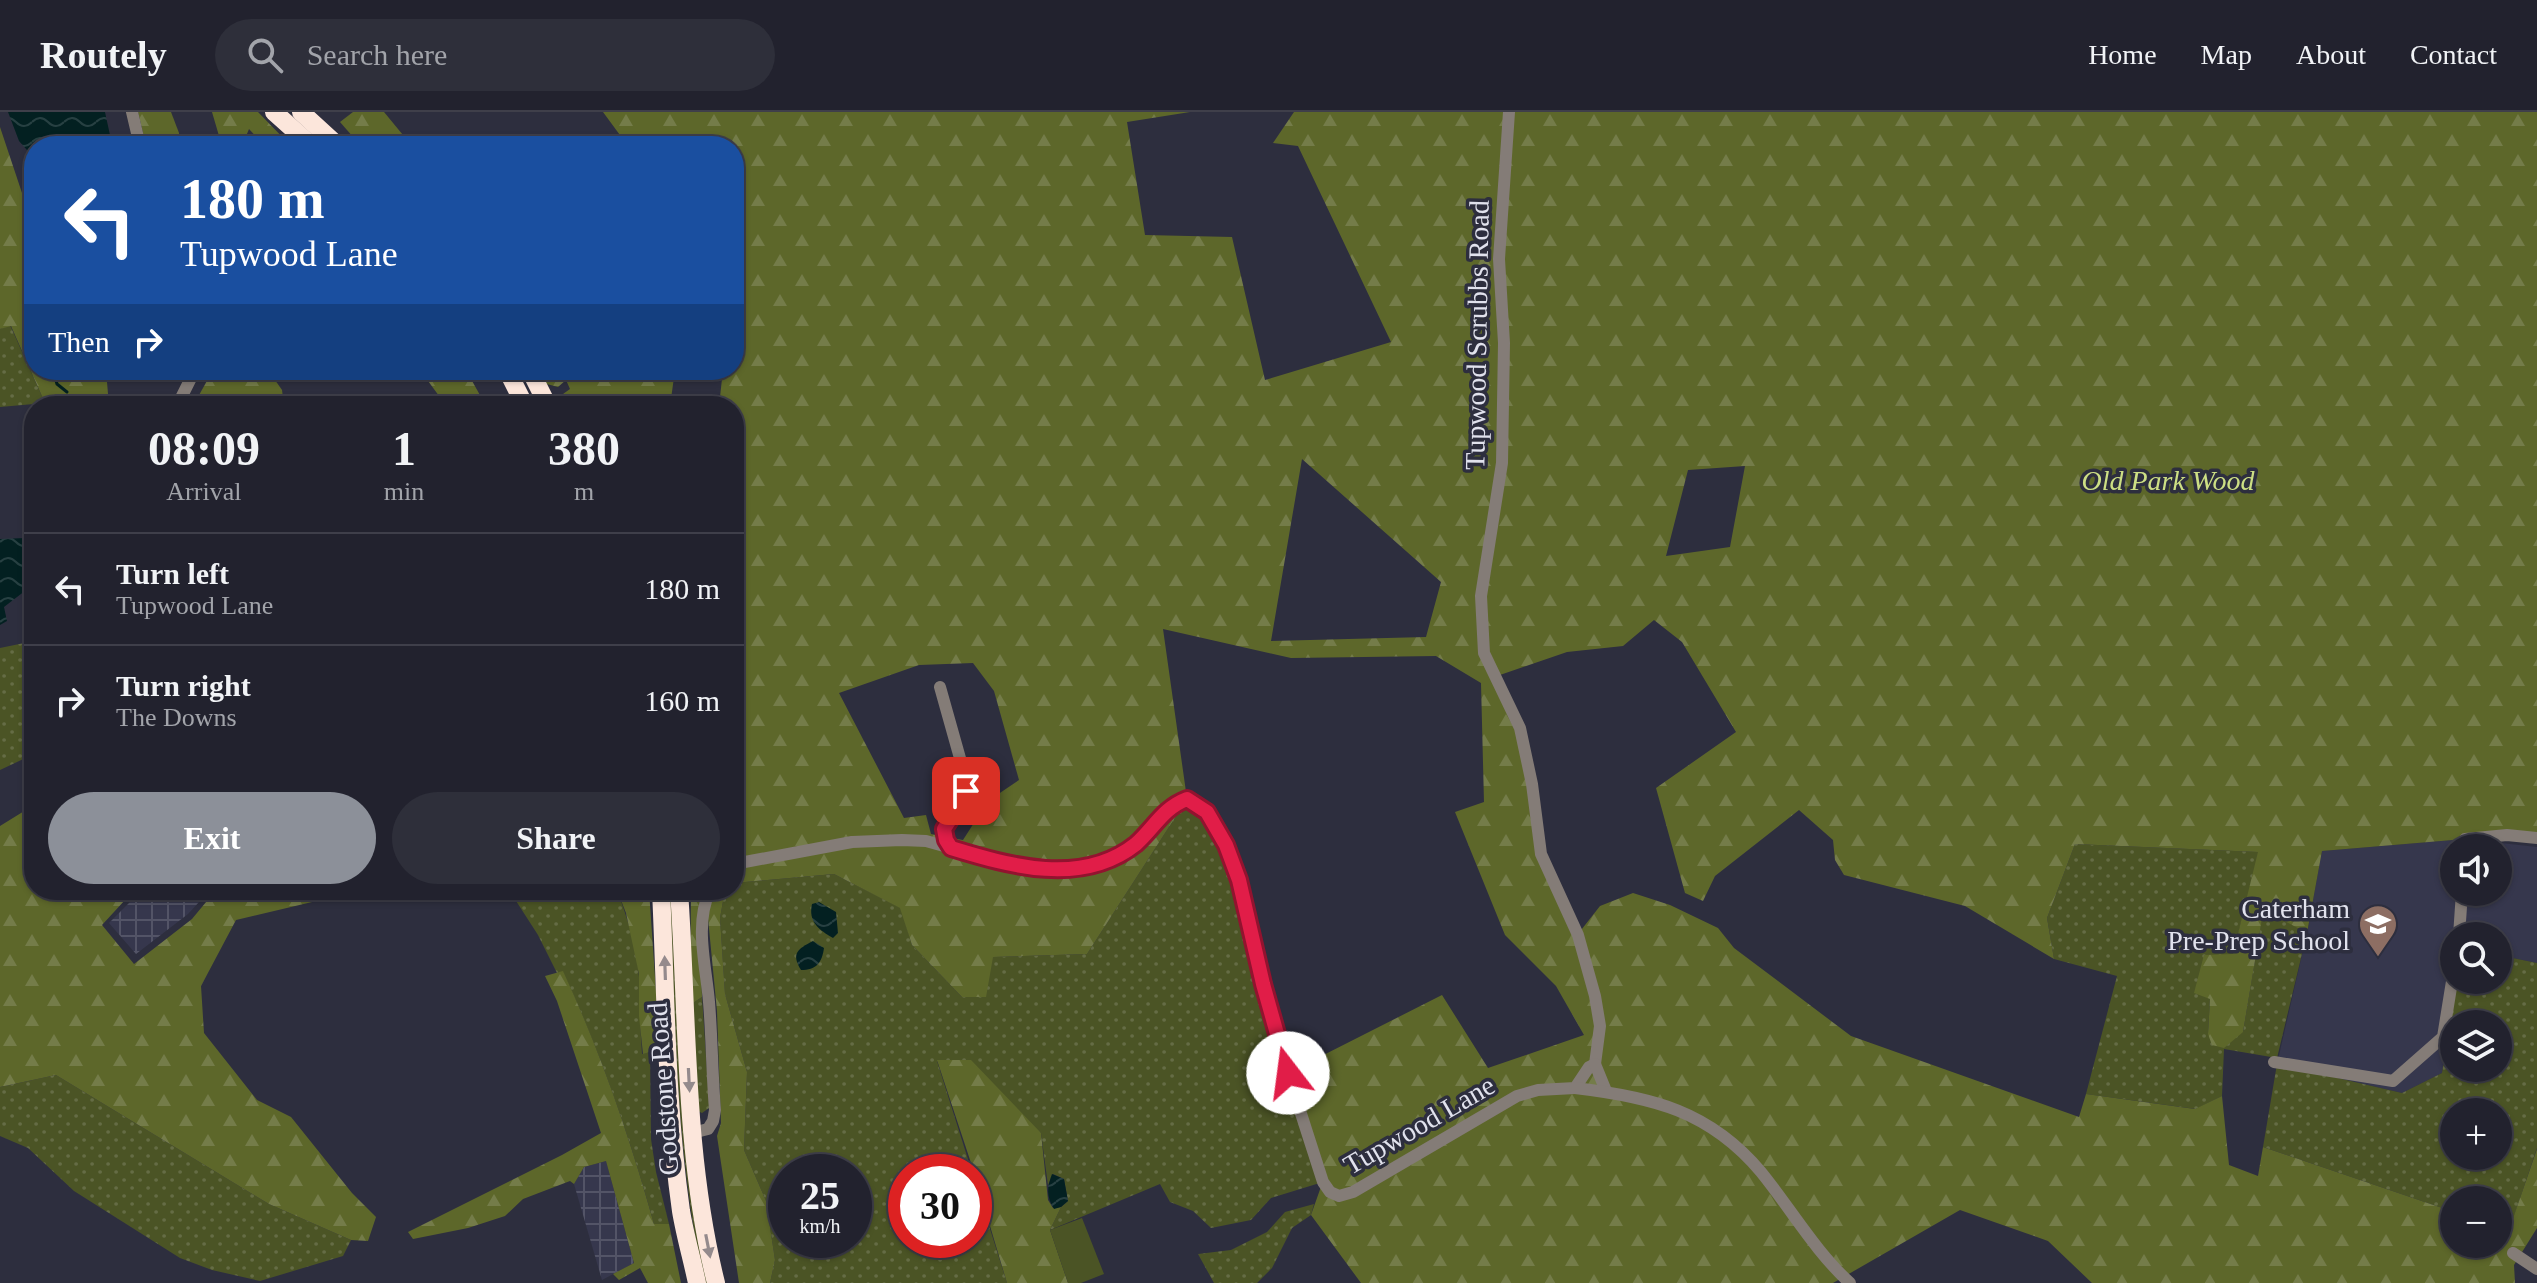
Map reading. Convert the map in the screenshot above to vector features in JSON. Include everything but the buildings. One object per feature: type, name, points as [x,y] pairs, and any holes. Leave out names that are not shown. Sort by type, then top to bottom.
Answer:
[{"type":"highway","points":[[274,112],[301,136]]},
{"type":"highway","points":[[301,112],[327,136]]},
{"type":"highway","name":"Godstone Road","points":[[661,900],[676,1163],[682,1214],[697,1283]]},
{"type":"highway","name":"Godstone Road","points":[[680,900],[692,1133],[701,1208],[716,1283]]},
{"type":"street","points":[[132,112],[138,136]]},
{"type":"street","name":"Tupwood Scrubbs Road","points":[[1509,112],[1499,259],[1504,343],[1502,463],[1481,596],[1484,653],[1520,728],[1532,784],[1541,854],[1578,935],[1595,996],[1600,1026],[1595,1064]]},
{"type":"street","points":[[940,687],[965,776],[966,791],[944,829],[951,848]]},
{"type":"street","name":"Tupwood Lane","points":[[744,862],[852,842],[926,841],[1025,866],[1064,870],[1092,867],[1108,862],[1136,843],[1173,804],[1187,799],[1207,812],[1226,845],[1239,880],[1263,984],[1299,1112],[1323,1182],[1330,1192],[1339,1196],[1353,1192],[1517,1096],[1538,1090],[1575,1088],[1606,1091],[1643,1098],[1680,1111],[1724,1135],[1760,1171],[1833,1267],[1850,1283]]},
{"type":"street","points":[[2512,836],[2537,838]]},
{"type":"street","points":[[692,1133],[708,1129],[715,1110],[709,1001],[703,955],[706,900]]},
{"type":"street","points":[[2274,1062],[2393,1081],[2443,1037],[2450,994]]},
{"type":"street","points":[[1575,1088],[1589,1067],[1595,1064],[1606,1091]]},
{"type":"street","points":[[2513,1253],[2537,1269]]},
{"type":"shaded area","name":"Caterham Pre-Prep School","points":[[2440,841],[2440,906],[2512,906],[2512,844],[2537,847],[2537,963],[2512,958],[2512,922],[2440,922],[2440,994],[2454,994],[2451,1010],[2440,1010],[2440,1074],[2402,1093],[2277,1064],[2322,851]]},
{"type":"shaded area","points":[[201,900],[188,914],[136,954],[109,923],[130,902]]},
{"type":"shaded area","points":[[606,1161],[634,1263],[602,1280],[574,1184],[584,1167]]},
{"type":"green space","points":[[138,112],[171,112],[179,136],[144,136]]},
{"type":"green space","points":[[212,112],[258,112],[281,136],[256,136],[249,129],[246,136],[219,136]]},
{"type":"green space","points":[[353,112],[384,112],[404,136],[352,136],[340,122]]},
{"type":"green space","name":"Old Park Wood","points":[[603,112],[1190,112],[1127,122],[1145,235],[1232,237],[1265,380],[1391,342],[1298,146],[1273,143],[1294,112],[2537,112],[2537,840],[2512,840],[2512,834],[2440,834],[2440,841],[2322,851],[2307,933],[2279,918],[2262,919],[2243,1032],[2224,1048],[2212,1045],[2208,1034],[2210,999],[2194,993],[2204,955],[2233,954],[2258,852],[2075,844],[2047,918],[2054,959],[1965,906],[1844,875],[1835,860],[1833,840],[1799,810],[1715,876],[1703,901],[1685,893],[1656,788],[1736,732],[1682,642],[1654,620],[1623,646],[1567,652],[1497,676],[1520,728],[1541,854],[1578,934],[1600,906],[1633,893],[1670,905],[1718,928],[1734,948],[1851,1036],[2079,1117],[2086,1094],[2195,1109],[2222,1096],[2229,1165],[2258,1176],[2263,1147],[2440,1207],[2440,1258],[2512,1258],[2512,1221],[2537,1149],[2537,1228],[2514,1265],[2515,1283],[2092,1283],[2048,1241],[1960,1210],[1833,1283],[1361,1283],[1311,1215],[1323,1181],[1288,1073],[1442,995],[1488,1068],[1584,1035],[1556,986],[1505,935],[1455,812],[1484,802],[1481,683],[1436,656],[1291,658],[1163,629],[1187,799],[1087,954],[993,957],[986,997],[962,997],[912,945],[900,908],[834,874],[744,882],[744,396],[720,396],[722,380],[744,380],[744,136],[621,136]],"holes":[[[1302,459],[1441,582],[1426,637],[1271,641]],[[1745,466],[1730,547],[1666,556],[1688,470]],[[973,663],[994,691],[1019,780],[988,801],[963,840],[931,834],[926,815],[904,818],[839,693],[919,665]]]},
{"type":"green space","points":[[0,127],[24,199],[24,355],[11,326],[0,329]]},
{"type":"green space","points":[[10,325],[24,356],[24,380],[35,380],[42,396],[24,396],[24,405],[0,407],[0,329]]},
{"type":"green space","points":[[35,380],[107,380],[108,396],[42,396]]},
{"type":"green space","points":[[207,380],[275,380],[283,396],[199,396]]},
{"type":"green space","points":[[427,380],[472,380],[480,396],[439,396]]},
{"type":"green space","points":[[542,380],[566,380],[558,387]]},
{"type":"green space","points":[[566,380],[674,380],[671,396],[560,396],[570,389]]},
{"type":"green space","points":[[24,643],[24,759],[0,770],[0,648]]},
{"type":"green space","points":[[1187,799],[1207,812],[1239,880],[1323,1182],[1271,1198],[1251,1220],[1211,1228],[1193,1211],[1170,1202],[1160,1184],[1050,1230],[1061,1207],[1068,1201],[1064,1179],[1053,1174],[1048,1185],[1041,1133],[937,1061],[966,1154],[888,1154],[888,1258],[992,1258],[992,1235],[1007,1283],[770,1283],[775,1258],[872,1258],[872,1154],[768,1154],[768,1214],[766,1201],[744,1150],[747,1072],[725,994],[720,918],[723,900],[744,900],[744,882],[834,874],[901,908],[912,945],[962,997],[992,957],[1087,954]]},
{"type":"green space","points":[[24,811],[24,900],[125,900],[102,925],[134,964],[192,919],[208,900],[321,900],[236,920],[201,986],[204,1033],[257,1100],[291,1117],[352,1193],[376,1217],[368,1241],[351,1240],[269,1204],[56,1075],[0,1087],[0,826]]},
{"type":"green space","points":[[2075,844],[2259,852],[2233,954],[2210,999],[2208,1034],[2243,1032],[2262,918],[2279,917],[2307,933],[2277,1058],[2224,1049],[2222,1096],[2196,1109],[2086,1094],[2117,976],[2054,959],[2047,918]]},
{"type":"green space","points":[[515,900],[620,900],[638,966],[642,1054],[650,1052],[651,1139],[669,1224],[654,1224],[614,1096],[590,1033],[563,972],[557,973]]},
{"type":"green space","points":[[621,900],[650,900],[659,1036],[650,1052],[643,1054],[639,974]]},
{"type":"green space","points":[[668,900],[674,900],[709,1283],[704,1283],[688,1186],[675,1038]]},
{"type":"green space","points":[[691,900],[700,900],[702,997],[690,1005]]},
{"type":"green space","points":[[711,900],[723,900],[720,918],[725,994],[747,1072],[744,1150],[766,1201],[768,1258],[775,1260],[770,1283],[739,1283],[717,1136],[721,1123],[717,1011],[707,908]]},
{"type":"green space","points":[[2512,958],[2537,963],[2537,1148],[2512,1222],[2512,1186],[2440,1186],[2440,1207],[2263,1147],[2277,1064],[2402,1093],[2440,1074],[2440,1082],[2512,1082],[2512,1010],[2451,1010],[2454,994],[2512,994]]},
{"type":"green space","points":[[563,971],[614,1096],[654,1224],[669,1224],[681,1283],[648,1283],[640,1268],[619,1280],[613,1274],[634,1263],[606,1161],[584,1167],[574,1184],[570,1181],[523,1199],[505,1216],[468,1228],[413,1239],[408,1232],[601,1133],[557,1001],[545,976]]},
{"type":"green space","points":[[702,997],[709,1108],[702,1113],[696,1110],[690,1005]]},
{"type":"green space","points":[[937,1060],[971,1060],[1041,1133],[1048,1200],[1053,1208],[1061,1207],[1050,1230],[1068,1283],[1007,1283],[992,1233],[992,1154],[968,1154]]},
{"type":"green space","points":[[56,1075],[269,1204],[351,1240],[343,1256],[260,1281],[212,1270],[180,1258],[74,1191],[28,1148],[0,1136],[0,1087]]},
{"type":"green space","points":[[1314,1204],[1311,1215],[1292,1228],[1272,1268],[1257,1283],[1214,1283],[1198,1254],[1231,1250],[1267,1232],[1285,1212]]},
{"type":"green space","points":[[1082,1218],[1104,1274],[1081,1283],[1068,1283],[1050,1230]]},
{"type":"water","points":[[8,112],[105,112],[110,135],[24,136],[24,147]]},
{"type":"water","points":[[24,538],[24,592],[4,607],[7,621],[0,625],[0,539]]},
{"type":"water","points":[[819,902],[836,912],[838,933],[833,938],[813,921],[812,904]]},
{"type":"water","points":[[813,941],[824,948],[822,958],[814,967],[801,970],[796,960],[797,952]]},
{"type":"water","points":[[1052,1174],[1064,1179],[1068,1201],[1054,1209],[1048,1192]]},
{"type":"waterway","points":[[56,380],[67,392]]},
{"type":"place","name":"Caterham Pre-Prep School","points":[[2378,958]]},
{"type":"route","points":[[966,791],[944,829],[951,848],[1012,865],[1038,868],[1064,870],[1108,862],[1136,843],[1173,804],[1187,799],[1207,812],[1226,845],[1239,880],[1288,1073]]}]
